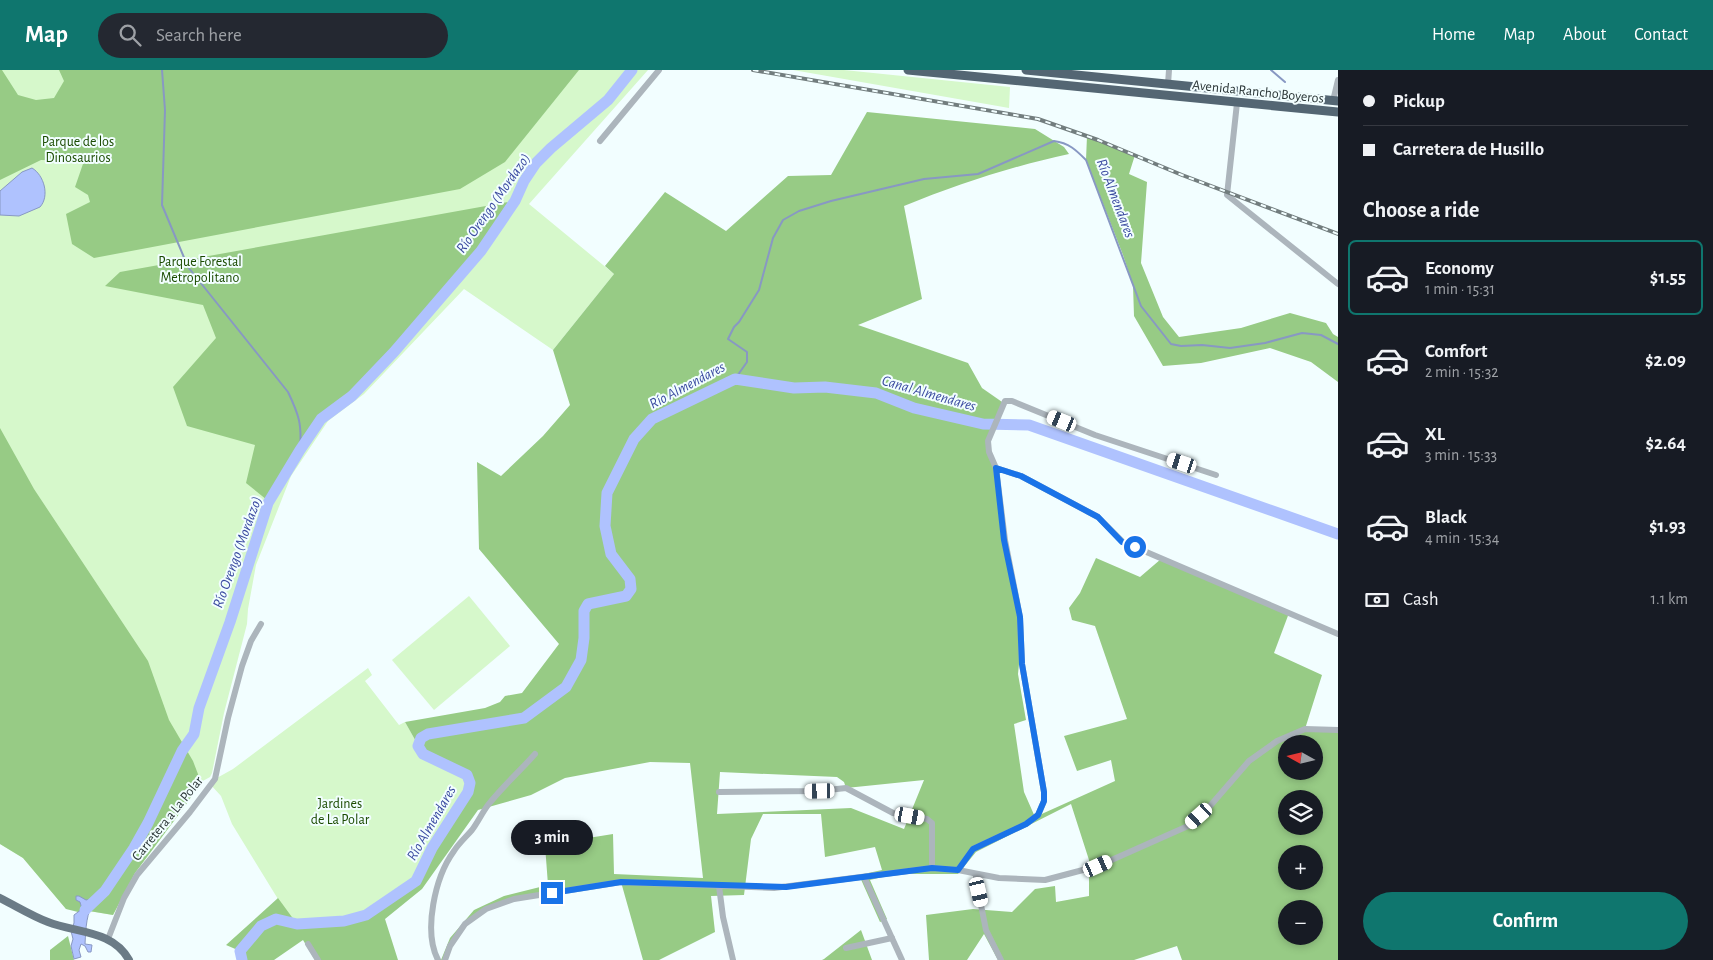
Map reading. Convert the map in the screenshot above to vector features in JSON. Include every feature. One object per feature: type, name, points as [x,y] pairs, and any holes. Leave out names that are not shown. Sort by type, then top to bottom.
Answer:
[{"type":"highway","name":"Avenida Rancho Boyeros","points":[[908,70],[1338,112]]},
{"type":"highway","name":"Avenida Rancho Boyeros","points":[[1026,70],[1336,101]]},
{"type":"main road","points":[[0,898],[47,922],[105,937],[121,948],[129,960]]},
{"type":"street","points":[[600,141],[659,70]]},
{"type":"street","points":[[1168,84],[1169,70]]},
{"type":"street","points":[[1336,101],[1338,80]]},
{"type":"street","points":[[1237,103],[1227,195],[1338,284]]},
{"type":"street","points":[[958,870],[973,849],[1026,824],[1038,815],[1044,801],[1022,664],[1020,617],[1004,540],[996,468],[989,452],[988,442],[1005,401],[1012,401],[1095,435],[1216,475]]},
{"type":"street","points":[[996,468],[1021,476],[1098,517],[1122,542],[1338,634]]},
{"type":"street","name":"Carretera a La Polar","points":[[105,937],[137,875],[190,812],[215,778],[242,666],[251,641],[260,624]]},
{"type":"street","points":[[445,960],[450,946],[465,924],[486,909],[514,899],[621,882],[786,887],[932,868],[958,870],[999,878],[1045,880],[1098,866],[1188,826],[1210,806],[1249,761],[1277,741],[1305,729],[1338,730]]},
{"type":"street","points":[[438,960],[435,954],[431,922],[438,887],[446,865],[488,805],[535,754]]},
{"type":"street","points":[[719,792],[820,791],[846,788],[893,813],[927,819],[932,823],[932,868]]},
{"type":"street","points":[[976,874],[986,930],[1001,960]]},
{"type":"street","points":[[864,877],[902,960]]},
{"type":"street","points":[[719,886],[723,918],[733,960]]},
{"type":"street","points":[[846,948],[892,938]]},
{"type":"street","points":[[308,944],[318,960]]},
{"type":"green space","name":"Parque Forestal Metropolitano","points":[[0,70],[648,70],[529,204],[614,274],[553,350],[464,289],[364,394],[328,421],[291,476],[256,565],[247,624],[224,713],[212,773],[210,777],[201,782],[135,873],[113,915],[66,909],[23,858],[0,844]]},
{"type":"green space","name":"Parque de los Dinosaurios","points":[[0,70],[2,70],[18,95],[36,100],[54,98],[64,81],[59,70],[579,70],[505,162],[460,189],[94,258],[72,244],[66,214],[90,202],[88,195],[75,187],[84,161],[41,160],[0,180]]},
{"type":"green space","points":[[793,70],[844,70],[1010,87],[1009,108]]},
{"type":"green space","points":[[867,112],[1035,129],[1064,147],[1069,154],[986,176],[904,206],[922,299],[858,325],[968,363],[982,388],[1005,404],[988,442],[996,468],[1021,643],[1018,674],[1026,720],[1014,724],[1024,792],[1035,817],[1115,781],[1111,760],[1077,771],[1064,736],[1127,719],[1095,626],[1072,620],[1069,608],[1080,593],[1096,558],[1140,577],[1161,559],[1289,613],[1274,653],[1322,675],[1305,729],[1338,729],[1338,960],[1182,960],[1177,946],[1134,960],[998,960],[984,934],[967,960],[929,960],[926,915],[973,909],[1012,912],[1035,889],[1055,886],[1056,902],[1089,896],[1089,860],[1071,804],[976,852],[958,874],[895,874],[870,880],[887,919],[880,922],[859,875],[882,870],[875,847],[825,857],[821,814],[763,814],[751,839],[744,895],[711,896],[715,932],[659,960],[643,960],[621,882],[514,899],[486,909],[465,924],[445,960],[441,960],[450,938],[474,910],[504,896],[548,885],[545,845],[613,834],[614,874],[703,878],[690,763],[650,762],[565,778],[531,795],[478,810],[422,889],[385,919],[398,960],[315,960],[303,940],[274,960],[245,960],[240,951],[226,945],[278,898],[297,924],[344,921],[366,915],[416,881],[432,848],[468,792],[470,783],[466,775],[423,754],[405,722],[485,708],[500,702],[505,696],[522,693],[559,644],[479,549],[477,462],[501,476],[543,436],[570,405],[553,350],[614,274],[605,266],[665,192],[726,231],[788,176],[831,175]],"holes":[[[720,772],[837,777],[844,782],[846,788],[924,780],[904,829],[851,808],[717,814]]]},
{"type":"green space","points":[[1087,136],[1135,155],[1129,174],[1147,182],[1141,263],[1163,317],[1179,337],[1241,328],[1290,313],[1326,323],[1333,334],[1338,337],[1338,382],[1311,362],[1270,348],[1201,363],[1163,366],[1134,316],[1133,285],[1086,160]]},
{"type":"green space","points":[[508,202],[478,249],[393,347],[351,392],[320,418],[267,500],[246,483],[255,445],[187,426],[173,387],[216,338],[203,305],[105,286],[120,272]]},
{"type":"green space","points":[[0,428],[34,489],[148,661],[169,720],[193,761],[201,782],[135,873],[113,915],[89,911],[95,899],[80,902],[82,909],[78,912],[66,909],[23,858],[0,844]]},
{"type":"green space","points":[[469,596],[510,646],[434,710],[392,660]]},
{"type":"green space","name":"Jardines de La Polar","points":[[368,668],[372,675],[365,681],[399,725],[405,722],[423,754],[467,775],[470,783],[468,792],[432,848],[416,881],[366,915],[344,921],[297,924],[289,917],[232,824],[221,796],[210,784],[233,769]]},
{"type":"green space","points":[[861,930],[872,960],[822,960],[824,959]]},
{"type":"green space","points":[[68,936],[74,960],[50,960],[50,950]]},
{"type":"water","points":[[32,168],[40,176],[44,186],[45,197],[40,207],[19,216],[0,215],[0,191],[22,172]]},
{"type":"water","points":[[76,896],[86,900],[95,899],[88,915],[85,944],[92,945],[91,952],[88,952],[85,946],[81,944],[79,950],[81,957],[74,959],[71,946],[73,939],[71,931],[74,915],[82,909],[80,902],[76,900]]},
{"type":"waterway","points":[[162,70],[165,110],[162,205],[188,267],[288,392],[299,420],[301,433],[300,450]]},
{"type":"waterway","name":"Río Orengo (Mordazo)","points":[[85,910],[105,891],[134,848],[182,751],[194,734],[199,708],[230,622],[268,503],[300,450],[321,419],[352,396],[394,352],[481,251],[515,201],[524,181],[536,163],[608,100],[632,70]]},
{"type":"waterway","points":[[1271,70],[1285,82]]},
{"type":"waterway","name":"Río Almendares","points":[[735,379],[747,362],[747,352],[728,339],[759,290],[773,238],[783,220],[799,211],[831,201],[924,179],[978,174],[1054,141],[1064,143],[1086,160],[1141,306],[1171,344],[1230,348],[1265,343],[1302,333],[1321,335],[1338,344]]},
{"type":"waterway","name":"Río Almendares","points":[[242,960],[240,951],[261,926],[276,919],[297,924],[344,921],[366,915],[416,881],[432,848],[468,792],[470,783],[467,775],[423,754],[418,746],[421,738],[428,734],[524,718],[566,687],[581,660],[584,638],[584,611],[588,604],[626,596],[631,589],[630,579],[611,554],[605,526],[607,493],[634,439],[652,419],[735,379],[794,388],[825,387],[876,393],[914,408],[983,424],[1029,425],[1338,534]]},
{"type":"railway","points":[[753,70],[1038,119],[1098,140],[1182,175],[1338,234]]},
{"type":"route","points":[[552,893],[621,882],[774,888],[932,868],[958,870],[973,849],[1026,824],[1038,815],[1044,801],[1022,664],[1020,617],[1004,540],[996,468],[1021,476],[1098,517],[1122,542],[1135,547]]},
{"type":"water label","name":"Canal Almendares","points":[[929,393]]}]
